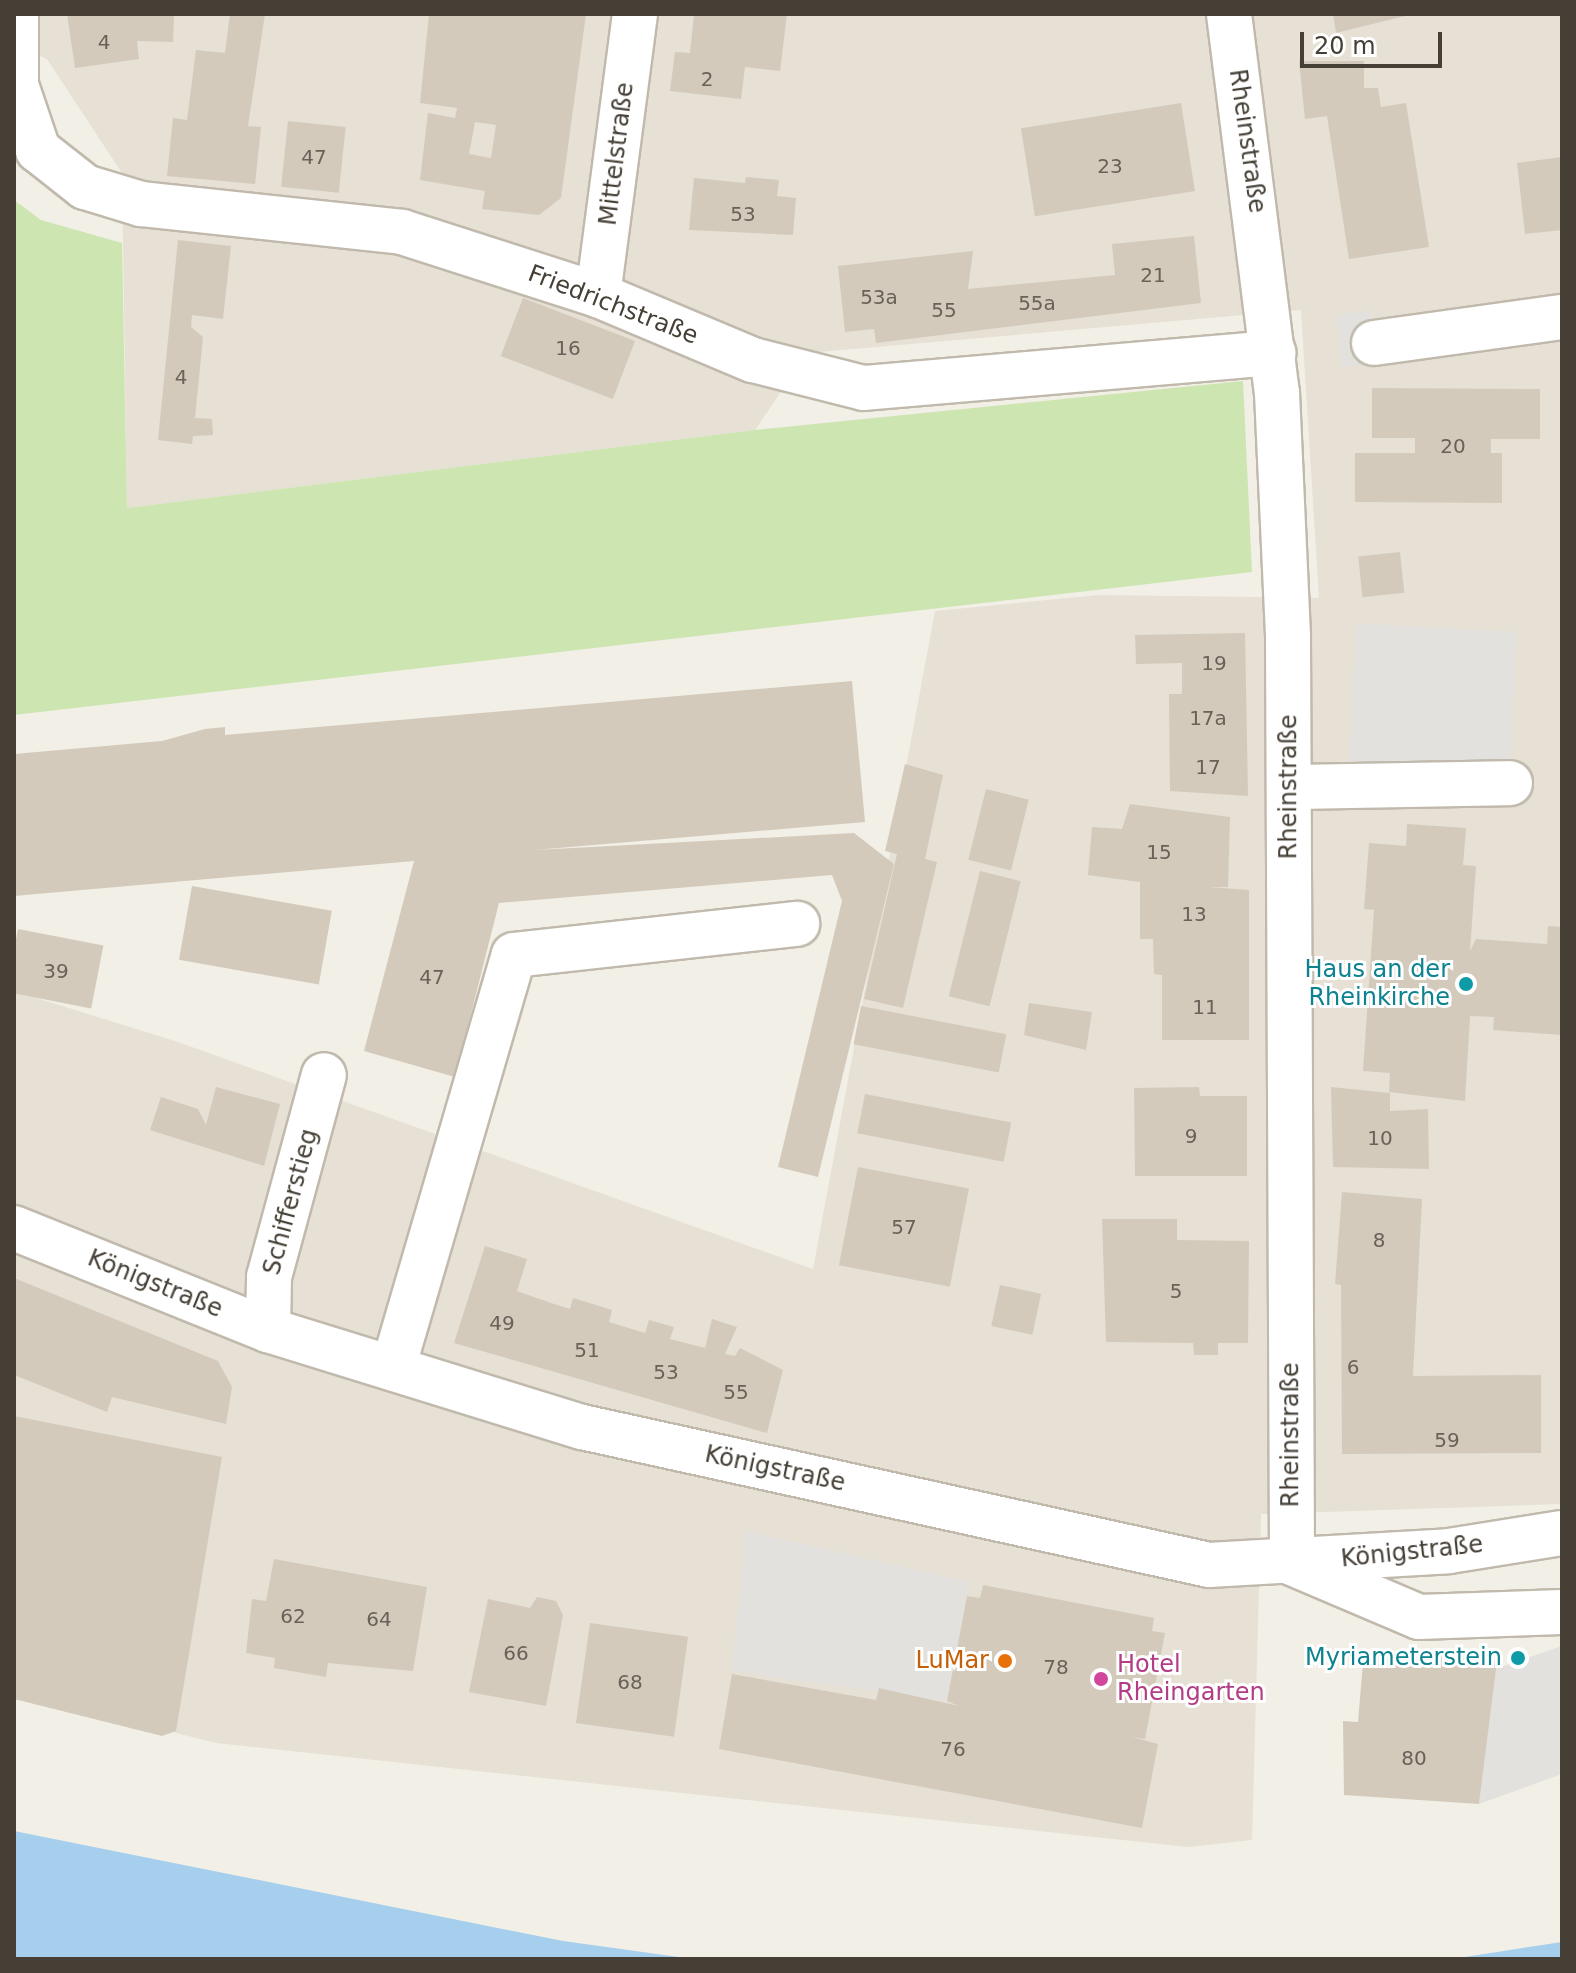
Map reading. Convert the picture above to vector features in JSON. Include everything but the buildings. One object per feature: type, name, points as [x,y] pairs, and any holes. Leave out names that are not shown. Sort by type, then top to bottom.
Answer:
[{"type":"street","name":"Friedrichstraße","points":[[16,14],[15,85],[38,150],[85,187],[141,204],[402,232],[598,295],[753,360],[864,388],[1274,353]]},
{"type":"street","name":"Mittelstraße","points":[[598,295],[635,14]]},
{"type":"street","name":"Rheinstraße","points":[[1229,14],[1274,353],[1290,787],[1292,1563]]},
{"type":"street","points":[[1374,343],[1562,317]]},
{"type":"street","points":[[1290,787],[1510,783]]},
{"type":"street","points":[[393,1368],[514,955],[797,924]]},
{"type":"street","name":"Schifferstieg","points":[[268,1330],[269,1277],[324,1075]]},
{"type":"street","name":"Königstraße","points":[[14,1228],[268,1330],[582,1427],[1209,1565],[1292,1563],[1562,1533]]},
{"type":"street","points":[[1292,1563],[1419,1617],[1562,1612]]},
{"type":"shaded area","points":[[14,14],[1562,14],[1562,1504],[1261,1514],[1252,1840],[1188,1847],[216,1743],[14,1692],[14,991],[178,1042],[813,1269],[935,611],[1099,595],[1319,598],[1301,310],[807,353],[755,430],[127,508],[122,173],[47,59],[14,44]]},
{"type":"shaded area","points":[[1371,311],[1377,364],[1342,367],[1336,315]]},
{"type":"shaded area","points":[[1356,624],[1517,632],[1509,783],[1348,774]]},
{"type":"shaded area","points":[[746,1531],[969,1582],[947,1701],[732,1671]]},
{"type":"shaded area","points":[[1562,1646],[1562,1774],[1479,1804],[1495,1669]]},
{"type":"green space","points":[[14,200],[41,220],[122,243],[127,508],[755,430],[1243,381],[1252,572],[14,715]]},
{"type":"water","points":[[14,1831],[563,1941],[693,1959],[14,1959]]},
{"type":"water","points":[[1562,1942],[1562,1959],[1452,1959]]},
{"type":"place","name":"Haus an der Rheinkirche","points":[[1466,984]]},
{"type":"place","name":"Myriameterstein","points":[[1518,1658]]},
{"type":"place","name":"LuMar","points":[[1005,1661]]},
{"type":"place","name":"Hotel Rheingarten","points":[[1101,1679]]}]
